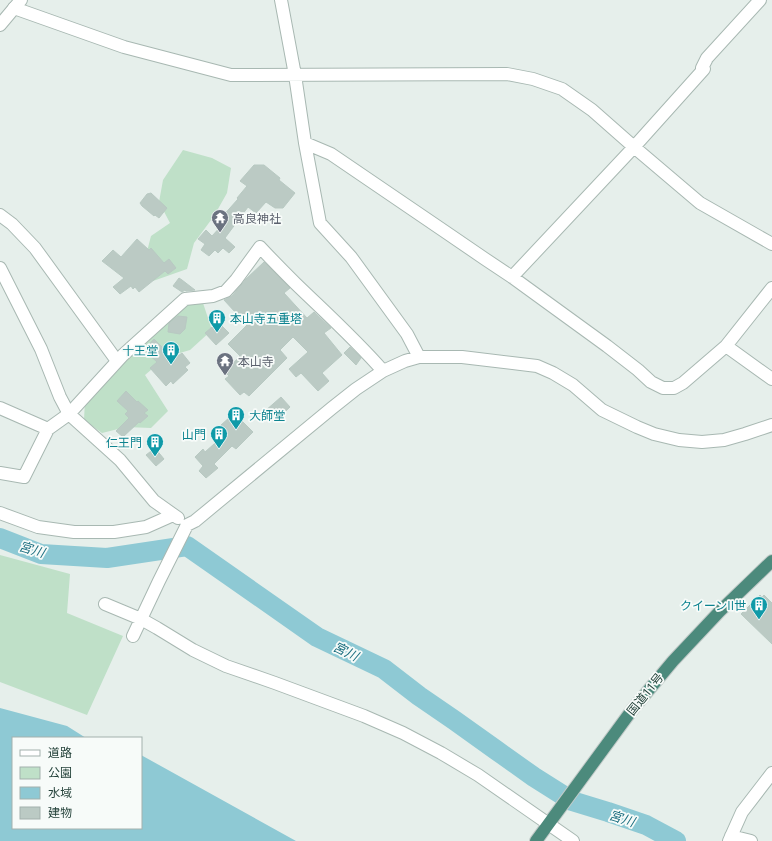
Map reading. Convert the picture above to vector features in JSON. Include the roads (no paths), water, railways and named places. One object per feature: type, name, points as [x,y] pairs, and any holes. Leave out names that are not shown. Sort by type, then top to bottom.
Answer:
[{"type":"highway","name":"国道11号","points":[[536,841],[632,710],[673,660],[720,610],[772,561]]},
{"type":"street","points":[[281,0],[320,223],[351,257],[407,334],[419,357]]},
{"type":"street","points":[[512,277],[634,147],[703,69],[707,58],[760,0]]},
{"type":"street","points":[[0,25],[17,4],[124,47],[231,75],[507,74],[533,79],[562,90],[592,110],[700,203],[772,244]]},
{"type":"street","points":[[305,143],[331,154],[512,277],[638,370],[651,382],[663,388],[674,388],[683,383],[726,346],[772,288]]},
{"type":"street","points":[[0,215],[12,224],[35,248],[117,361]]},
{"type":"street","points":[[0,473],[24,477],[48,429],[69,414],[117,361],[185,299],[213,296],[226,290],[236,280],[260,248],[294,283],[371,356],[383,371]]},
{"type":"street","points":[[0,268],[41,349],[60,397],[69,414],[120,460],[154,501],[180,519],[186,528]]},
{"type":"street","points":[[726,346],[772,379]]},
{"type":"street","points":[[133,636],[186,528],[344,398],[383,371],[405,361],[419,357],[462,356],[537,366],[553,373],[573,386],[602,410],[654,434],[679,440],[702,442],[724,440],[772,426]]},
{"type":"street","points":[[0,408],[48,429]]},
{"type":"street","points":[[0,513],[38,527],[74,532],[114,532],[146,527],[173,515]]},
{"type":"street","points":[[105,604],[141,619],[193,650],[226,666],[364,716],[403,733],[441,753],[550,821],[573,841]]},
{"type":"street","points":[[751,841],[730,839],[742,812],[772,773]]},
{"type":"water","points":[[0,708],[67,726],[84,737],[12,737],[12,829],[142,829],[142,756],[296,841],[0,841]]},
{"type":"waterway","name":"宮川","points":[[0,538],[41,554],[107,558],[187,546],[317,637],[384,669],[419,696],[534,777],[572,801],[646,825],[676,841]]},
{"type":"place","name":"高良神社","points":[[220,233]]},
{"type":"place","name":"本山寺五重塔","points":[[217,333]]},
{"type":"place","name":"十王堂","points":[[171,365]]},
{"type":"place","name":"本山寺","points":[[225,376]]},
{"type":"place","name":"大師堂","points":[[236,430]]},
{"type":"place","name":"山門","points":[[219,449]]},
{"type":"place","name":"仁王門","points":[[155,457]]},
{"type":"place","name":"クイーンII世","points":[[759,620]]}]
